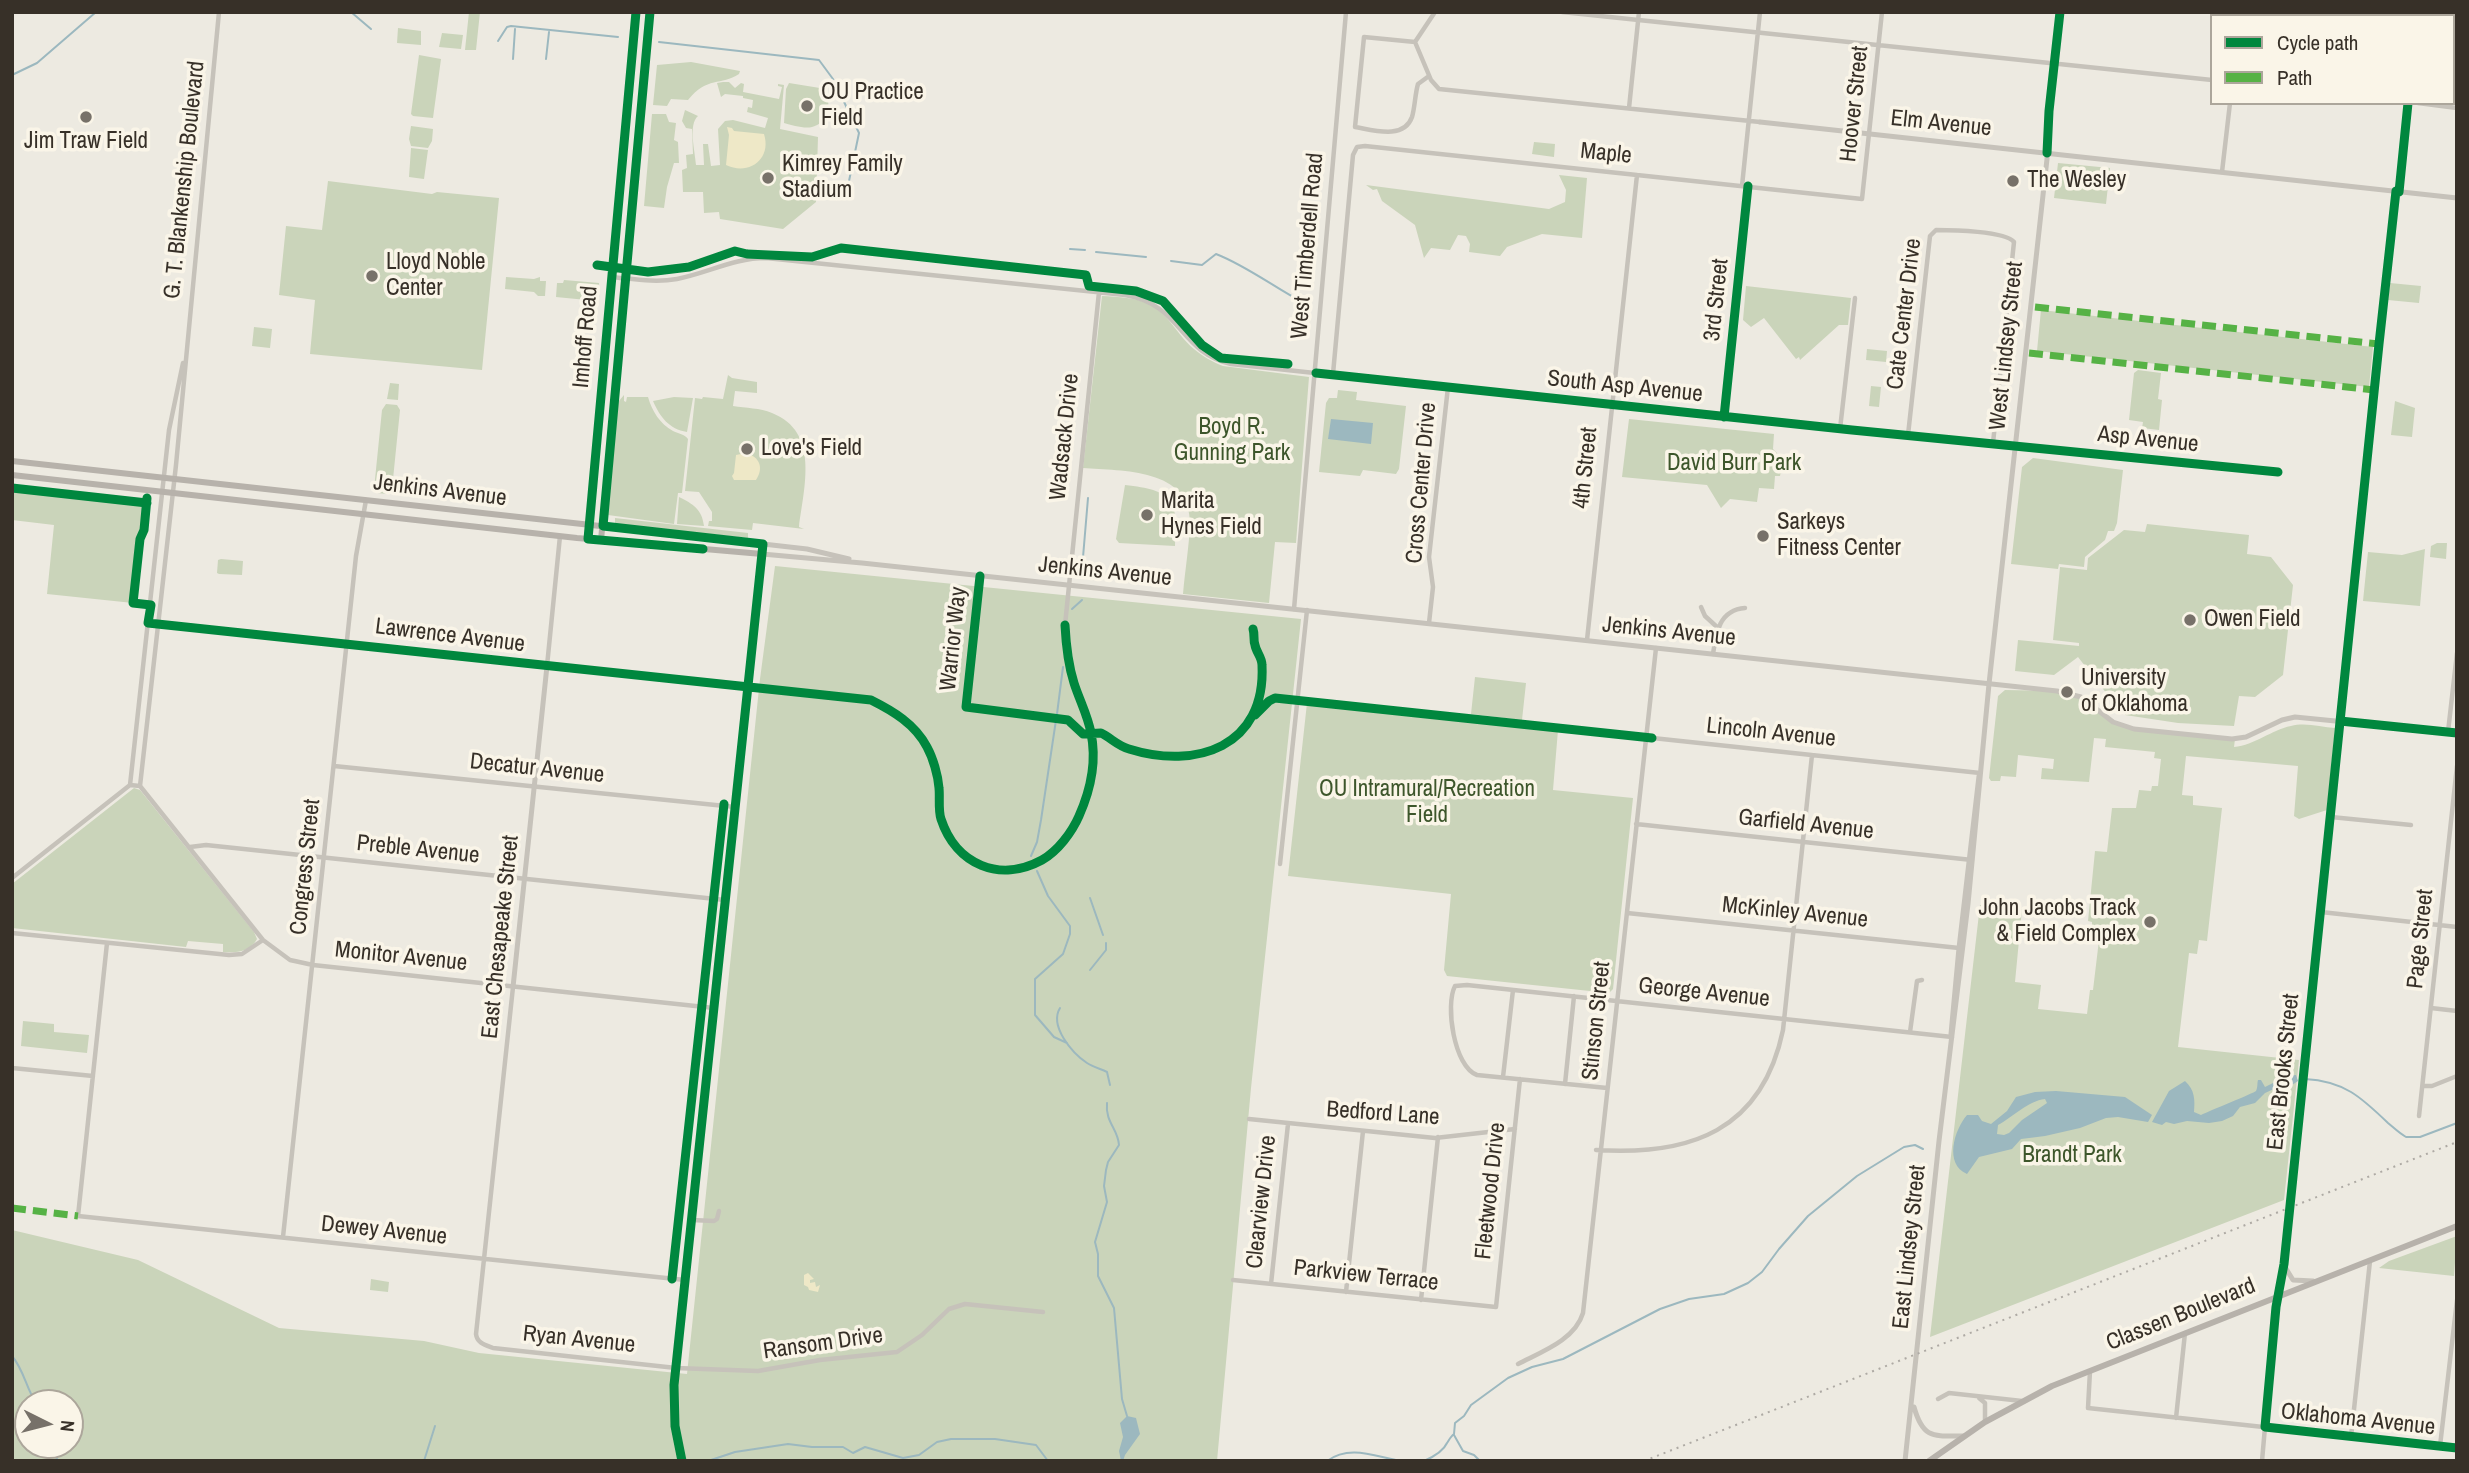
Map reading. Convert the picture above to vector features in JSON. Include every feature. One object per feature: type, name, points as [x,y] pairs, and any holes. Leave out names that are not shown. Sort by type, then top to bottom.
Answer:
[{"type":"main road","name":"Imhoff Road","points":[[587,539],[636,12]]},
{"type":"main road","name":"Imhoff Road","points":[[601,540],[650,12]]},
{"type":"main road","name":"Jenkins Avenue","points":[[12,461],[763,544]]},
{"type":"main road","name":"Jenkins Avenue","points":[[12,475],[587,539],[762,554]]},
{"type":"main road","points":[[439,523],[440,509]]},
{"type":"main road","points":[[489,528],[490,514]]},
{"type":"main road","points":[[682,1461],[674,1410],[676,1368],[763,544]]},
{"type":"main road","name":"Classen Boulevard","points":[[1930,1461],[1985,1422],[2022,1401],[2090,1370],[2457,1226]]},
{"type":"street","name":"G. T. Blankenship Boulevard","points":[[140,786],[175,477],[219,12]]},
{"type":"street","name":"West Timberdell Road","points":[[1294,609],[1346,12]]},
{"type":"street","points":[[1415,42],[1435,12]]},
{"type":"street","points":[[1562,12],[2210,80]]},
{"type":"street","points":[[1629,108],[1639,12]]},
{"type":"street","name":"3rd Street","points":[[1724,416],[1760,12]]},
{"type":"street","name":"Hoover Street","points":[[1862,199],[1882,12]]},
{"type":"street","name":"West Lindsey Street","points":[[1989,684],[2060,12]]},
{"type":"street","points":[[2407,12],[2418,14]]},
{"type":"street","points":[[1364,37],[1415,42],[1429,76],[1418,83],[1411,118],[1403,129],[1390,132],[1355,127],[1364,37]]},
{"type":"street","name":"Elm Avenue","points":[[1429,76],[1436,87],[1445,90],[2457,198]]},
{"type":"street","points":[[2222,172],[2230,105]]},
{"type":"street","points":[[2399,192],[2409,105]]},
{"type":"street","points":[[2437,105],[2457,107]]},
{"type":"street","name":"Maple","points":[[1333,374],[1353,155],[1357,147],[1862,199]]},
{"type":"street","name":"4th Street","points":[[1587,640],[1637,175]]},
{"type":"street","name":"Cate Center Drive","points":[[1908,435],[1930,236],[1936,230],[1977,233],[2009,238],[2014,246],[1993,443]]},
{"type":"street","name":"South Asp Avenue","points":[[611,277],[669,281],[738,260],[766,258],[1099,292],[1140,298],[1156,305],[1169,314],[1199,350],[1221,362],[1840,429],[2014,445]]},
{"type":"street","name":"Wadsack Drive","points":[[748,686],[871,700],[907,722],[928,748],[939,785],[940,818],[953,845],[964,856],[988,869],[1010,871],[1027,868],[1048,856],[1065,839],[1076,823],[1089,793],[1093,769],[1091,733],[1074,683],[1066,642],[1067,585],[1099,292]]},
{"type":"street","points":[[1840,429],[1855,298]]},
{"type":"street","name":"G. T. Blankenship Boulevard","points":[[130,785],[170,421],[186,350]]},
{"type":"street","name":"Cross Center Drive","points":[[1429,623],[1433,587],[1429,557],[1448,387]]},
{"type":"street","name":"Asp Avenue","points":[[2014,445],[2278,472]]},
{"type":"street","name":"Congress Street","points":[[283,1237],[346,643],[356,556],[366,500]]},
{"type":"street","name":"East Chesapeake Street","points":[[479,1341],[476,1334],[560,536]]},
{"type":"street","name":"Jenkins Avenue","points":[[763,544],[807,549],[862,563]]},
{"type":"street","name":"Jenkins Avenue","points":[[762,554],[2069,692],[2088,701],[2106,718],[2126,728],[2224,739],[2246,737],[2290,718],[2457,733]]},
{"type":"street","name":"Warrior Way","points":[[966,707],[980,576]]},
{"type":"street","points":[[1701,607],[1705,617],[1717,627]]},
{"type":"street","points":[[1713,654],[1717,627],[1729,614],[1745,608]]},
{"type":"street","points":[[1280,864],[1307,610]]},
{"type":"street","name":"Lawrence Avenue","points":[[148,623],[748,686]]},
{"type":"street","name":"Stinson Street","points":[[1518,1364],[1569,1335],[1582,1318],[1656,648]]},
{"type":"street","points":[[2448,732],[2457,653]]},
{"type":"street","name":"East Lindsey Street","points":[[1905,1461],[1933,1189],[1952,1037],[1976,784],[1980,773],[1989,684]]},
{"type":"street","name":"East Brooks Street","points":[[2262,1461],[2340,721]]},
{"type":"street","name":"Lincoln Avenue","points":[[1559,728],[1980,773]]},
{"type":"street","points":[[1599,1151],[1627,1153],[1671,1148],[1703,1138],[1727,1124],[1751,1102],[1768,1077],[1778,1055],[1784,1020],[1812,755]]},
{"type":"street","name":"Decatur Avenue","points":[[334,766],[736,807]]},
{"type":"street","name":"Page Street","points":[[2419,1116],[2457,766]]},
{"type":"street","points":[[12,878],[130,785],[140,786]]},
{"type":"street","name":"Monitor Avenue","points":[[140,786],[263,940],[290,960],[313,965],[714,1008]]},
{"type":"street","points":[[2331,817],[2411,825]]},
{"type":"street","name":"Garfield Avenue","points":[[1636,824],[1970,860]]},
{"type":"street","name":"Preble Avenue","points":[[190,847],[206,845],[726,900]]},
{"type":"street","name":"East Lindsey Street","points":[[1952,1037],[1950,1028],[1970,860]]},
{"type":"street","name":"McKinley Avenue","points":[[1627,912],[1959,948]]},
{"type":"street","points":[[2321,912],[2457,927]]},
{"type":"street","points":[[12,933],[229,955],[242,954],[263,940]]},
{"type":"street","points":[[12,1068],[93,1076],[107,943]]},
{"type":"street","points":[[1910,1032],[1914,990],[1917,981],[1922,980]]},
{"type":"street","name":"George Avenue","points":[[1503,1077],[1472,1074],[1465,1065],[1453,1026],[1453,989],[1461,985],[1513,990],[1952,1037]]},
{"type":"street","points":[[1513,990],[1503,1077],[1607,1088]]},
{"type":"street","points":[[1565,1084],[1574,996]]},
{"type":"street","points":[[2431,1008],[2457,1011]]},
{"type":"street","name":"Dewey Avenue","points":[[93,1076],[78,1216],[686,1280]]},
{"type":"street","points":[[2423,1086],[2432,1086],[2457,1076]]},
{"type":"street","name":"Fleetwood Drive","points":[[1496,1307],[1520,1079]]},
{"type":"street","name":"Bedford Lane","points":[[1249,1119],[1438,1137],[1515,1129]]},
{"type":"street","name":"Clearview Drive","points":[[1271,1284],[1288,1124]]},
{"type":"street","points":[[1346,1292],[1363,1131]]},
{"type":"street","points":[[1421,1300],[1438,1137]]},
{"type":"street","points":[[692,1220],[714,1221],[719,1211]]},
{"type":"street","points":[[2351,1437],[2370,1260]]},
{"type":"street","points":[[2284,1264],[2286,1272],[2293,1280],[2315,1281]]},
{"type":"street","name":"Parkview Terrace","points":[[1233,1280],[1496,1307]]},
{"type":"street","points":[[2441,1446],[2457,1300]]},
{"type":"street","name":"Ransom Drive","points":[[676,1368],[758,1371],[820,1360],[888,1354],[909,1345],[949,1309],[965,1304],[1043,1312]]},
{"type":"street","points":[[2258,1304],[2271,1306],[2275,1318]]},
{"type":"street","points":[[2176,1418],[2185,1332]]},
{"type":"street","name":"Ryan Avenue","points":[[479,1341],[493,1348],[676,1368]]},
{"type":"street","name":"Oklahoma Avenue","points":[[2090,1370],[2088,1408],[2457,1448]]},
{"type":"street","points":[[1938,1399],[1949,1393],[2022,1401]]},
{"type":"street","points":[[1975,1396],[1985,1403],[1985,1422]]},
{"type":"street","points":[[1912,1402],[1921,1427],[1929,1434],[1964,1436]]},
{"type":"green space","points":[[469,12],[480,12],[476,50],[465,50]]},
{"type":"green space","points":[[398,28],[421,31],[421,45],[397,43]]},
{"type":"green space","points":[[442,33],[463,35],[461,49],[439,47]]},
{"type":"green space","points":[[419,55],[441,59],[433,118],[411,114]]},
{"type":"green space","points":[[691,62],[740,71],[732,78],[708,84],[688,100],[671,99],[667,106],[653,105],[657,65]]},
{"type":"green space","name":"Kimrey Family Stadium","points":[[729,82],[735,88],[741,83],[744,84],[743,92],[779,99],[782,87],[778,84],[784,85],[780,129],[818,137],[816,202],[783,229],[720,219],[719,212],[704,213],[703,192],[683,192],[682,170],[687,168],[686,155],[693,154],[692,129],[686,128],[682,121],[685,110],[698,116],[693,125],[696,165],[704,165],[703,144],[708,144],[711,166],[720,165],[718,129],[725,121],[733,120],[765,128],[768,118],[747,112],[748,107],[752,108],[753,100],[725,94],[721,97],[717,83]]},
{"type":"green space","name":"OU Practice Field","points":[[789,83],[826,89],[827,112],[818,125],[805,128],[784,123],[786,89]]},
{"type":"green space","points":[[652,114],[666,114],[669,122],[676,123],[674,140],[678,142],[679,163],[674,163],[664,208],[644,206]]},
{"type":"green space","points":[[411,126],[433,129],[428,148],[411,146]]},
{"type":"green space","points":[[1534,142],[1555,144],[1554,157],[1532,154]]},
{"type":"green space","points":[[411,148],[428,150],[424,179],[409,177]]},
{"type":"green space","points":[[2058,163],[2110,168],[2106,204],[2054,198]]},
{"type":"green space","points":[[1559,175],[1587,178],[1582,238],[1542,234],[1507,247],[1500,256],[1469,252],[1470,244],[1466,236],[1458,235],[1450,250],[1431,248],[1424,258],[1415,225],[1382,201],[1377,189],[1373,190],[1366,185],[1549,209],[1565,202],[1566,190]]},
{"type":"green space","points":[[328,181],[432,194],[437,192],[499,198],[482,370],[310,354],[315,300],[279,295],[286,226],[322,230]]},
{"type":"green space","points":[[506,277],[540,277],[540,281],[546,281],[545,296],[505,289]]},
{"type":"green space","points":[[564,280],[599,283],[597,301],[556,297],[557,283],[563,283]]},
{"type":"green space","points":[[2390,283],[2421,286],[2419,303],[2388,300]]},
{"type":"green space","points":[[1746,286],[1851,298],[1848,325],[1839,325],[1800,360],[1799,357],[1796,359],[1764,318],[1751,327],[1743,320]]},
{"type":"green space","name":"Boyd R. Gunning Park","points":[[1102,296],[1133,299],[1151,305],[1194,349],[1223,366],[1309,377],[1296,543],[1275,542],[1269,603],[1183,594],[1190,524],[1187,506],[1179,492],[1167,482],[1152,476],[1083,468]]},
{"type":"green space","points":[[2041,310],[2373,347],[2369,387],[2037,351]]},
{"type":"green space","points":[[254,327],[272,329],[270,348],[252,346]]},
{"type":"green space","points":[[1867,349],[1887,351],[1886,362],[1866,360]]},
{"type":"green space","points":[[2138,370],[2161,373],[2159,430],[2142,428],[2143,422],[2129,420],[2134,373]]},
{"type":"green space","name":"Love's Field","points":[[728,375],[757,382],[757,393],[735,391],[733,406],[772,413],[787,422],[797,433],[805,462],[799,527],[804,529],[753,523],[752,530],[708,526],[709,521],[712,521],[712,512],[699,492],[685,491],[695,398],[723,399]]},
{"type":"green space","points":[[390,383],[399,384],[398,400],[387,399]]},
{"type":"green space","points":[[1871,386],[1881,387],[1879,407],[1869,406]]},
{"type":"green space","points":[[1338,390],[1357,392],[1356,400],[1406,406],[1399,469],[1396,474],[1363,470],[1360,476],[1319,472],[1326,403],[1329,398],[1337,398]]},
{"type":"green space","points":[[624,395],[626,402],[627,397],[648,397],[660,421],[688,439],[682,493],[678,493],[674,524],[608,515],[618,402]]},
{"type":"green space","points":[[674,397],[693,398],[687,432],[666,421],[653,401]]},
{"type":"green space","points":[[2395,401],[2415,408],[2412,437],[2391,435]]},
{"type":"green space","points":[[386,404],[397,405],[400,410],[392,489],[388,494],[377,493],[374,489],[382,410]]},
{"type":"green space","name":"David Burr Park","points":[[1629,419],[1774,434],[1776,470],[1781,471],[1780,476],[1775,476],[1774,489],[1759,488],[1757,502],[1730,499],[1721,508],[1707,485],[1622,477]]},
{"type":"green space","points":[[2033,458],[2123,470],[2114,531],[2108,531],[2105,540],[2085,557],[2084,567],[2059,564],[2058,569],[2011,564],[2022,467]]},
{"type":"green space","name":"Marita Hynes Field","points":[[1125,485],[1153,490],[1169,500],[1175,517],[1175,546],[1119,543],[1116,539]]},
{"type":"green space","points":[[12,488],[147,503],[133,603],[47,594],[54,525],[12,520]]},
{"type":"green space","points":[[679,497],[696,508],[704,526],[677,524]]},
{"type":"green space","points":[[615,518],[748,533],[748,538],[615,524]]},
{"type":"green space","points":[[2147,524],[2249,535],[2247,554],[2271,557],[2293,585],[2283,675],[2255,697],[2239,696],[2234,726],[2178,723],[2125,715],[2127,696],[2107,694],[2078,657],[2054,675],[2015,671],[2018,640],[2079,646],[2079,643],[2053,640],[2060,567],[2087,570],[2088,558],[2124,530],[2145,532]]},
{"type":"green space","points":[[2447,543],[2446,559],[2430,557],[2431,546]]},
{"type":"green space","points":[[2425,549],[2420,606],[2363,601],[2368,552],[2402,555]]},
{"type":"green space","points":[[218,560],[243,561],[242,575],[217,573]]},
{"type":"green space","points":[[775,566],[1301,619],[1251,1088],[1217,1461],[12,1461],[12,1230],[138,1260],[279,1328],[424,1341],[479,1353],[687,1374],[760,679]]},
{"type":"green space","points":[[1475,677],[1526,683],[1522,720],[1471,714]]},
{"type":"green space","name":"Brandt Park","points":[[2005,690],[2057,691],[2081,697],[2124,727],[2235,739],[2234,747],[2296,725],[2335,728],[2327,810],[2299,819],[2294,816],[2298,766],[2186,756],[2182,795],[2193,796],[2193,805],[2222,808],[2207,941],[2199,940],[2197,954],[2189,953],[2178,1047],[2299,1060],[2284,1200],[1930,1337],[1980,905],[2022,909],[2015,982],[2041,985],[2038,1009],[2087,1014],[2099,940],[2097,933],[2092,932],[2092,922],[2088,921],[2095,851],[2107,852],[2112,808],[2136,808],[2139,790],[2151,791],[2152,786],[2158,786],[2161,759],[2154,758],[2155,752],[2105,747],[2106,739],[2094,738],[2089,782],[2041,779],[2042,768],[2053,769],[2054,759],[2018,755],[2016,777],[2001,776],[2000,781],[1991,781],[1989,778],[1998,696]]},
{"type":"green space","name":"OU Intramural/Recreation Field","points":[[1307,703],[1558,730],[1553,790],[1633,798],[1613,989],[1609,993],[1447,976],[1444,970],[1451,894],[1288,876]]},
{"type":"green space","points":[[134,788],[140,790],[254,932],[257,939],[251,947],[238,952],[223,952],[223,944],[188,941],[186,947],[12,928],[12,884]]},
{"type":"green space","points":[[23,1021],[54,1024],[54,1032],[89,1035],[87,1053],[21,1046]]},
{"type":"green space","points":[[2457,1236],[2454,1276],[2379,1268],[2389,1261]]},
{"type":"green space","points":[[371,1279],[389,1282],[388,1292],[370,1290]]},
{"type":"sand","points":[[727,127],[734,131],[764,134],[765,151],[757,163],[743,168],[726,165],[729,135]]},
{"type":"sand","points":[[746,453],[757,460],[760,467],[758,476],[756,480],[734,480],[732,476],[736,455]]},
{"type":"sand","points":[[808,1273],[814,1279],[810,1280],[810,1283],[815,1282],[816,1287],[820,1285],[818,1292],[809,1290],[804,1285],[804,1275]]},
{"type":"water","points":[[1331,419],[1373,423],[1371,444],[1328,439]]},
{"type":"water","points":[[2296,1075],[2298,1081],[2292,1085],[2287,1083],[2265,1093],[2255,1103],[2240,1107],[2233,1116],[2222,1121],[2187,1121],[2174,1124],[2166,1122],[2162,1125],[2152,1122],[2169,1091],[2185,1081],[2194,1095],[2194,1112],[2201,1115],[2256,1091],[2258,1080],[2261,1080],[2265,1087],[2287,1076]]},
{"type":"water","points":[[2056,1091],[2125,1097],[2152,1115],[2148,1122],[2118,1117],[2106,1118],[2080,1128],[2021,1139],[2012,1149],[1979,1157],[1967,1174],[1960,1169],[1953,1155],[1955,1138],[1967,1115],[1978,1115],[1982,1121],[1991,1124],[2007,1111],[2016,1097],[2035,1092]],"holes":[[[2045,1099],[2047,1103],[2022,1120],[2009,1133],[1997,1134],[1998,1125],[2027,1106]]]},
{"type":"water","points":[[1127,1416],[1136,1418],[1140,1434],[1121,1461],[1119,1451],[1123,1437],[1120,1423]]},
{"type":"waterway","points":[[12,75],[37,63],[96,12]]},
{"type":"waterway","points":[[351,12],[371,29]]},
{"type":"waterway","points":[[498,41],[507,27],[511,26],[618,37]]},
{"type":"waterway","points":[[513,59],[515,29]]},
{"type":"waterway","points":[[546,59],[549,32]]},
{"type":"waterway","points":[[659,42],[819,60],[833,79],[859,133],[849,181]]},
{"type":"waterway","points":[[1070,249],[1085,250]]},
{"type":"waterway","points":[[1096,252],[1146,257]]},
{"type":"waterway","points":[[1171,261],[1202,265],[1216,254],[1304,303]]},
{"type":"waterway","points":[[1083,578],[1088,498]]},
{"type":"waterway","points":[[1072,609],[1082,600]]},
{"type":"waterway","points":[[1057,714],[1063,667]]},
{"type":"waterway","points":[[1031,856],[1037,842],[1056,720]]},
{"type":"waterway","points":[[1037,871],[1048,896],[1070,926],[1070,934],[1063,954],[1035,979],[1035,1015],[1054,1037],[1067,1043]]},
{"type":"waterway","points":[[1090,898],[1103,935]]},
{"type":"waterway","points":[[1090,970],[1106,950],[1106,943]]},
{"type":"waterway","points":[[1060,1008],[1057,1023],[1069,1046],[1081,1059],[1107,1072],[1110,1085]]},
{"type":"waterway","points":[[2305,1079],[2331,1083],[2351,1092],[2406,1137],[2420,1137],[2457,1123]]},
{"type":"waterway","points":[[1107,1103],[1108,1115],[1119,1145],[1106,1170],[1104,1186],[1107,1202],[1095,1242],[1098,1276],[1114,1308],[1122,1399],[1127,1416]]},
{"type":"waterway","points":[[1424,1461],[1443,1449],[1454,1434],[1455,1423],[1471,1405],[1508,1378],[1532,1367],[1563,1359],[1660,1309],[1689,1299],[1724,1294],[1748,1283],[1762,1272],[1808,1216],[1857,1176],[1904,1147],[1915,1145],[1923,1149]]},
{"type":"waterway","points":[[12,1356],[29,1389]]},
{"type":"waterway","points":[[424,1461],[435,1426]]},
{"type":"waterway","points":[[1454,1435],[1463,1451],[1474,1455],[1480,1461]]},
{"type":"waterway","points":[[708,1461],[735,1452],[788,1444],[843,1447],[853,1453],[865,1447],[903,1458],[919,1455],[937,1442],[951,1439],[995,1439],[1036,1445],[1048,1461]]},
{"type":"waterway","points":[[1327,1461],[1354,1452],[1401,1461]]},
{"type":"railway","points":[[1644,1461],[2457,1142]]},
{"type":"marked path","points":[[2035,307],[2379,344]]},
{"type":"marked path","points":[[2029,353],[2374,390]]},
{"type":"marked path","points":[[12,1208],[78,1216]]},
{"type":"cycle path","points":[[636,12],[588,539],[703,549]]},
{"type":"cycle path","points":[[650,12],[603,526],[763,544],[674,1385],[675,1426],[682,1461]]},
{"type":"cycle path","points":[[2047,153],[2060,12]]},
{"type":"cycle path","points":[[2408,105],[2379,344],[2265,1427],[2457,1448]]},
{"type":"cycle path","points":[[1724,417],[1748,186]]},
{"type":"cycle path","points":[[597,265],[648,272],[689,267],[735,251],[812,257],[841,248],[1086,275],[1089,286],[1136,291],[1163,301],[1202,345],[1221,358],[1288,364]]},
{"type":"cycle path","points":[[1316,373],[2278,472]]},
{"type":"cycle path","points":[[12,488],[147,503]]},
{"type":"cycle path","points":[[147,498],[133,603],[151,605],[148,623],[871,700],[910,725],[927,747],[938,778],[941,819],[957,848],[968,858],[996,869],[1026,867],[1048,856],[1073,828],[1087,796],[1092,775],[1093,744],[1088,720],[1070,669],[1065,625]]},
{"type":"cycle path","points":[[980,576],[966,707],[1068,720],[1083,734],[1101,733],[1125,748],[1154,755],[1202,753],[1222,746],[1239,733],[1252,716],[1260,693],[1262,662],[1254,643],[1253,629]]},
{"type":"cycle path","points":[[1255,715],[1275,698],[1652,738]]},
{"type":"cycle path","points":[[2340,721],[2457,733]]},
{"type":"cycle path","points":[[672,1279],[724,804]]},
{"type":"place","name":"OU Practice Field","points":[[807,106]]},
{"type":"place","name":"Jim Traw Field","points":[[86,117]]},
{"type":"place","name":"Kimrey Family Stadium","points":[[768,178]]},
{"type":"place","name":"The Wesley","points":[[2013,181]]},
{"type":"place","name":"Lloyd Noble Center","points":[[372,276]]},
{"type":"place","name":"Love's Field","points":[[747,449]]},
{"type":"place","name":"Marita Hynes Field","points":[[1147,515]]},
{"type":"place","name":"Sarkeys Fitness Center","points":[[1763,536]]},
{"type":"place","name":"Owen Field","points":[[2190,620]]},
{"type":"place","name":"University of Oklahoma","points":[[2067,692]]},
{"type":"place","name":"John Jacobs Track & Field Complex","points":[[2150,922]]}]
